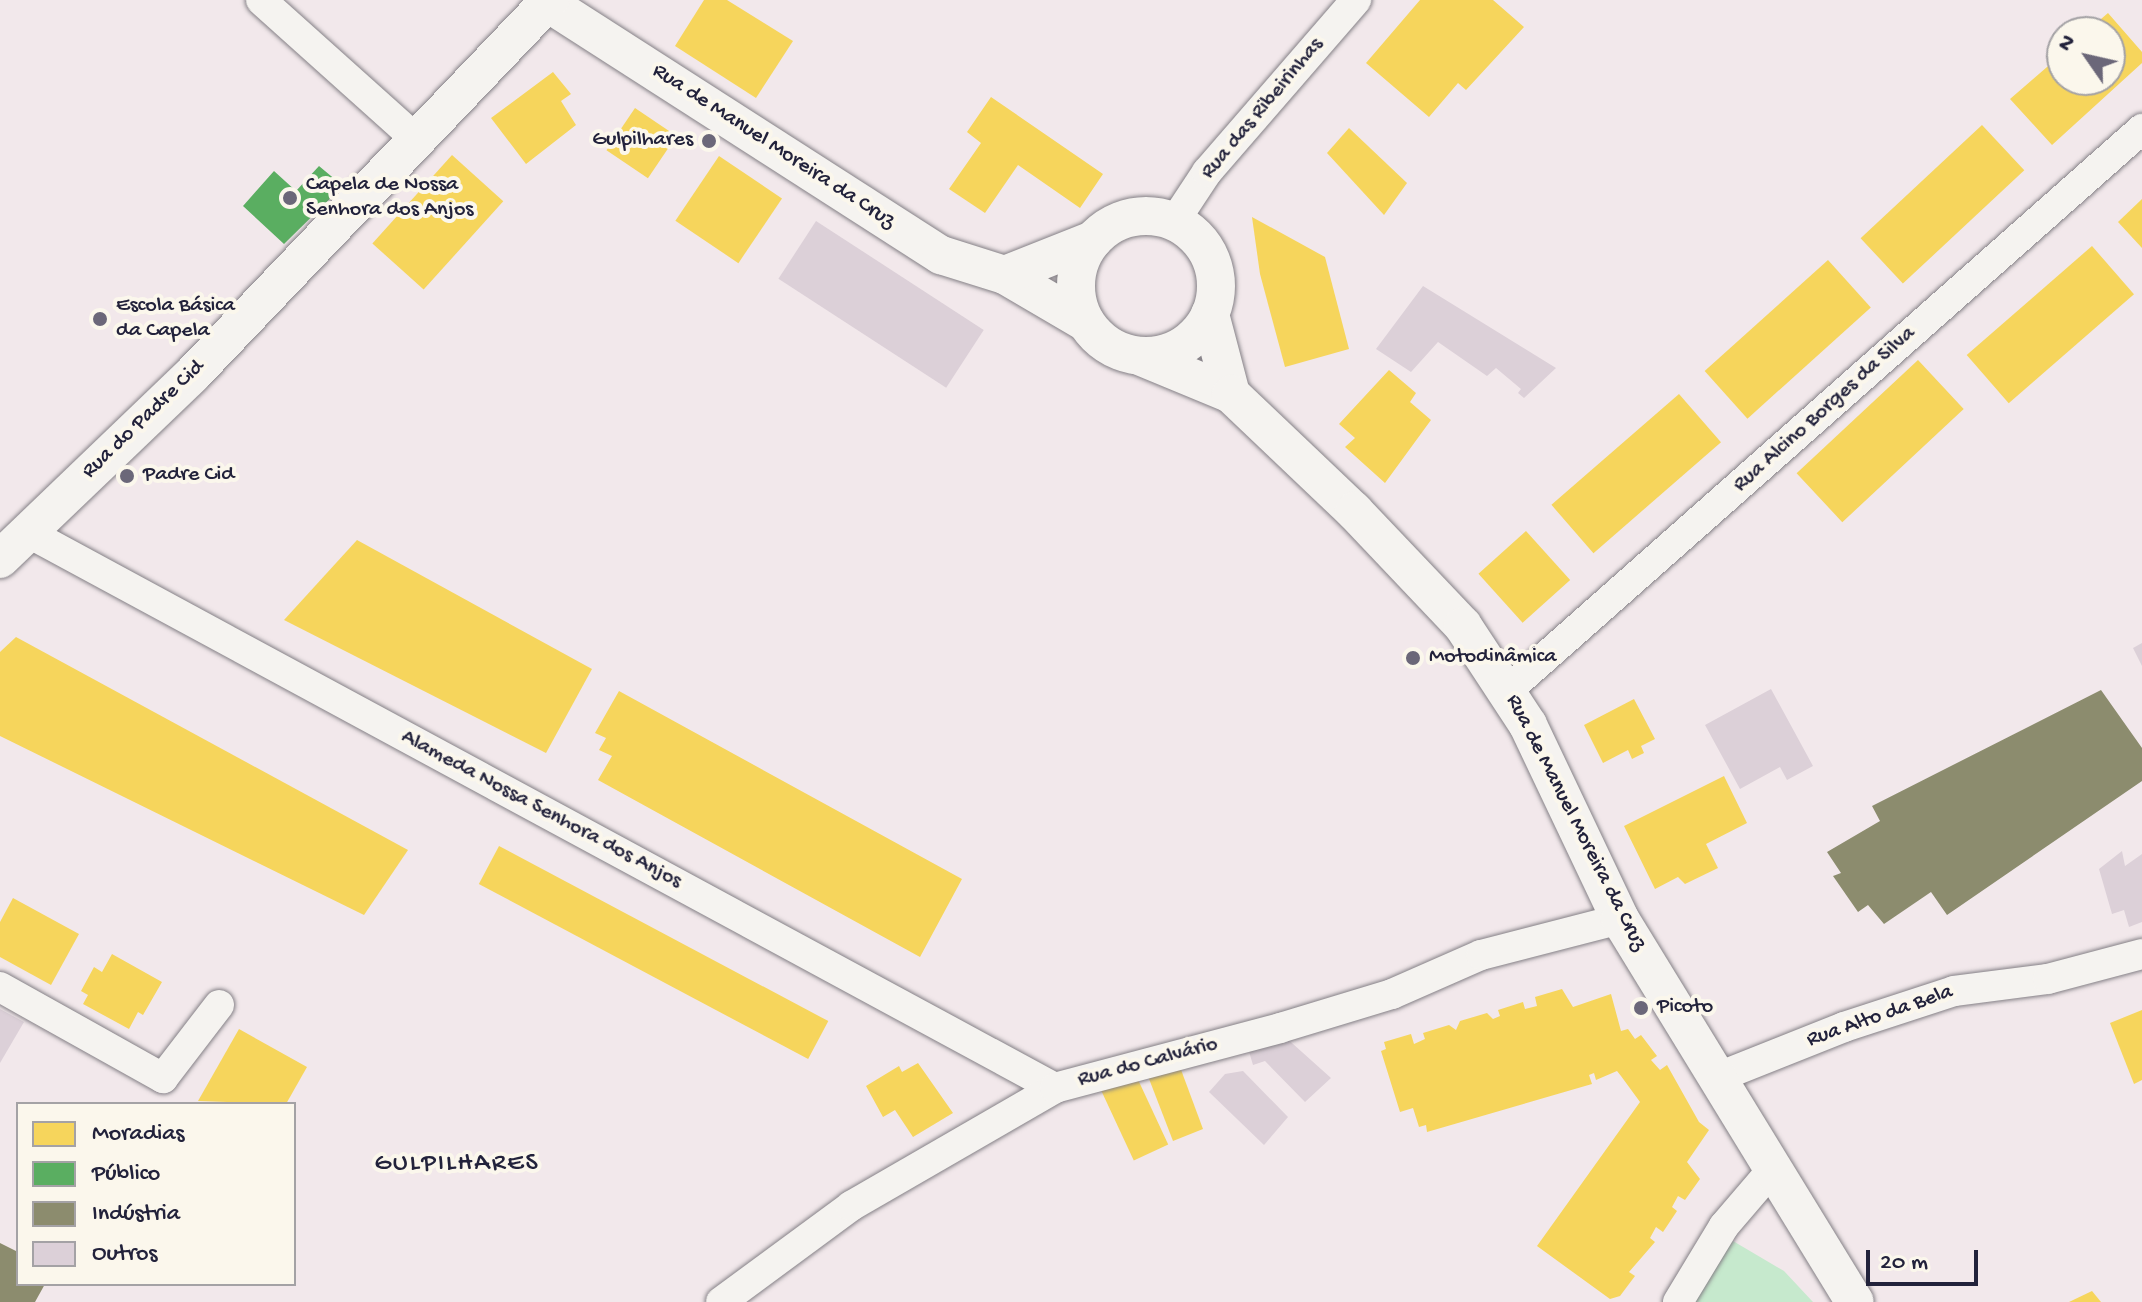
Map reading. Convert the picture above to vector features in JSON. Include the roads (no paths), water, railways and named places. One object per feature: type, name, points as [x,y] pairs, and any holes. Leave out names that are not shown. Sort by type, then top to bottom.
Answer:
[{"type":"street","points":[[261,0],[415,138]]},
{"type":"street","name":"Rua das Ribeirinhas","points":[[1174,222],[1207,172],[1356,0]]},
{"type":"street","name":"Rua do Padre Cid","points":[[0,559],[191,376],[415,138],[549,2]]},
{"type":"street","name":"Rua de Manuel Moreira da Cruz","points":[[549,2],[941,255],[1005,275],[1085,322]]},
{"type":"street","name":"Rua Alcino Borges da Silva","points":[[1508,690],[2142,129]]},
{"type":"street","points":[[1005,275],[1093,240],[1130,217],[1174,222],[1192,233],[1211,260],[1216,292],[1210,314],[1181,347],[1139,356],[1099,340],[1085,322],[1076,280],[1093,240]]},
{"type":"street","points":[[1210,314],[1231,394]]},
{"type":"street","name":"Rua de Manuel Moreira da Cruz","points":[[1139,356],[1231,394],[1354,511],[1463,626],[1508,690],[1620,919],[1855,1302]]},
{"type":"street","name":"Alameda Nossa Senhora dos Anjos","points":[[27,532],[1055,1088]]},
{"type":"street","name":"Rua do Calvário","points":[[721,1302],[851,1206],[1055,1088],[1280,1028],[1392,994],[1481,955],[1620,919]]},
{"type":"street","name":"Rua Alto da Bela","points":[[1716,1078],[1844,1027],[1954,991],[2048,979],[2142,954]]},
{"type":"street","points":[[0,987],[163,1078],[219,1005]]},
{"type":"street","points":[[1678,1302],[1724,1226],[1772,1170]]},
{"type":"place","name":"Gulpilhares","points":[[709,141]]},
{"type":"place","name":"Capela de Nossa Senhora dos Anjos","points":[[290,198]]},
{"type":"place","name":"Escola Básica da Capela","points":[[100,319]]},
{"type":"place","name":"Padre Cid","points":[[127,476]]},
{"type":"place","name":"Motodinâmica","points":[[1413,658]]},
{"type":"place","name":"Picoto","points":[[1641,1008]]},
{"type":"district","name":"GULPILHARES","points":[[457,1165]]}]
